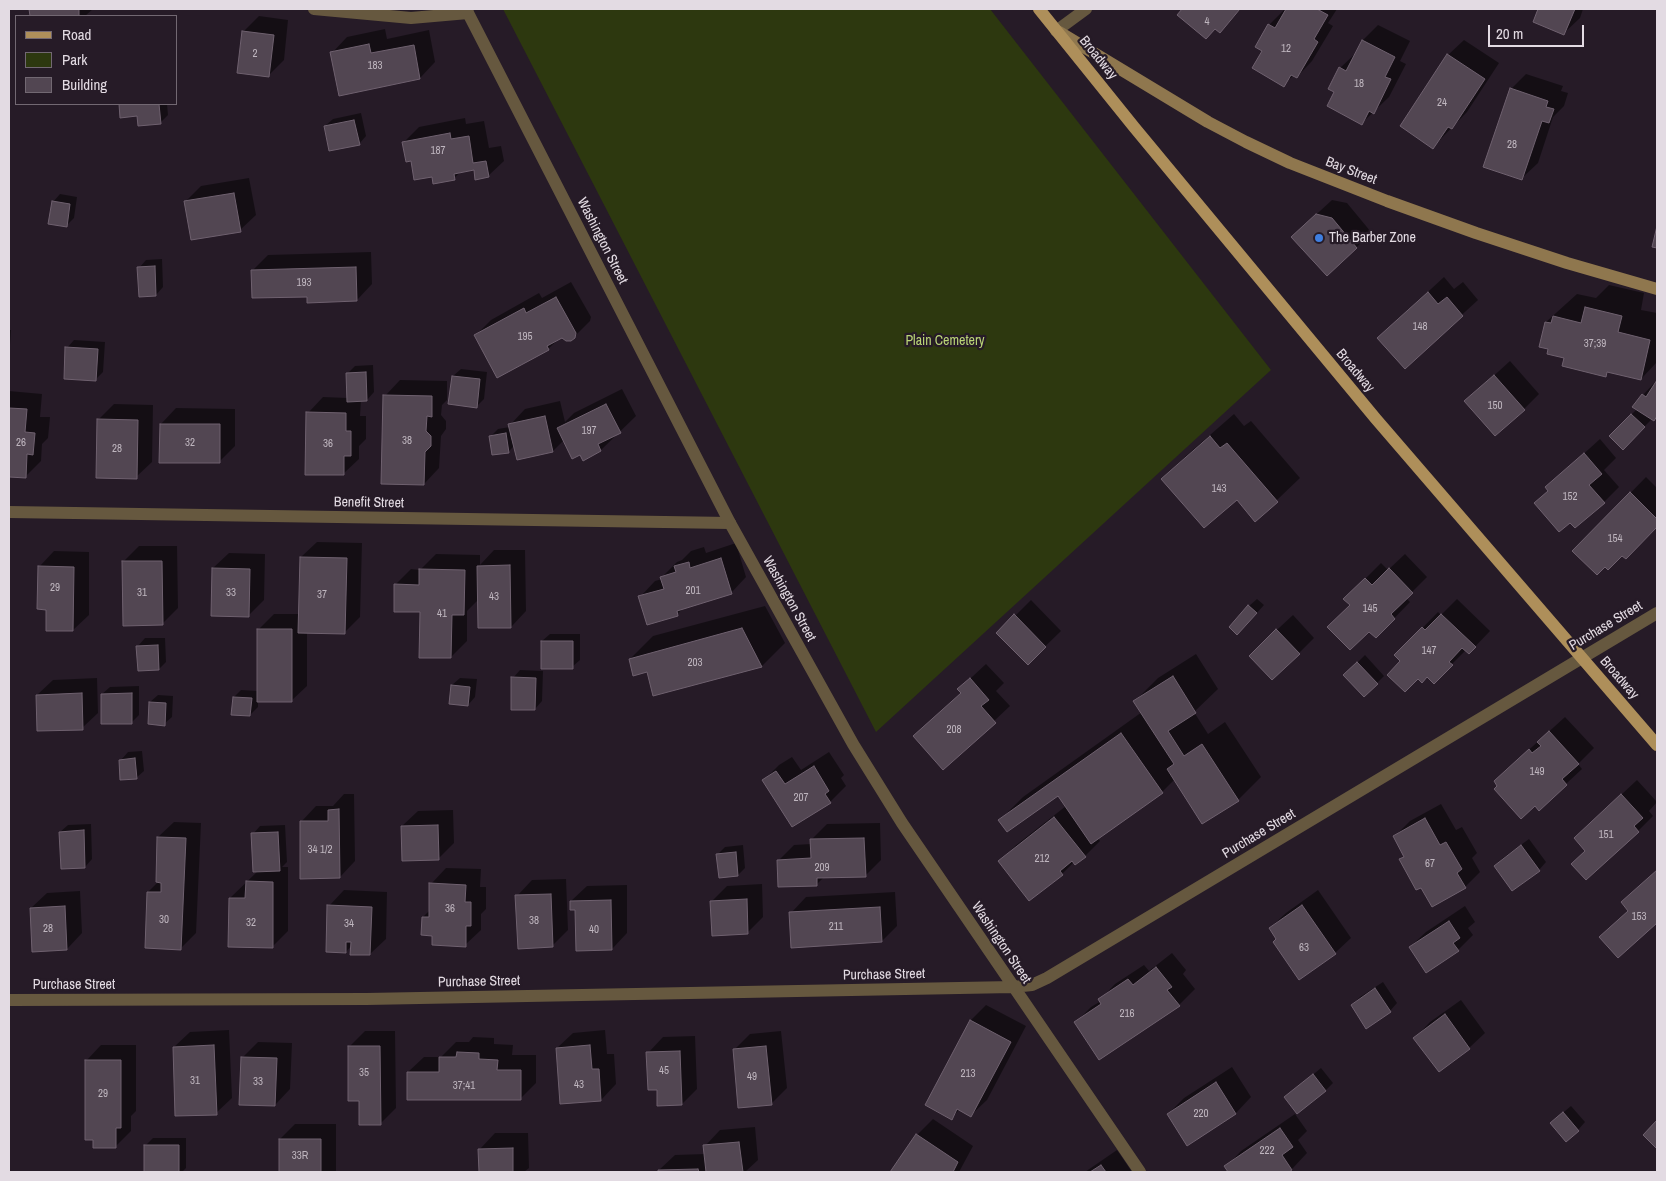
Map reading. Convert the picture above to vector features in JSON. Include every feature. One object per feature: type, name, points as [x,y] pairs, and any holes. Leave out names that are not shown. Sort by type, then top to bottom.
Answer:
[{"type":"main road","name":"Broadway","points":[[1039,9],[1370,412],[1657,745]]},
{"type":"main road","name":"Bay Street","points":[[1056,31],[1208,122],[1290,164],[1476,233],[1657,289]]},
{"type":"street","points":[[314,9],[411,18],[467,11]]},
{"type":"street","points":[[1056,31],[1086,9]]},
{"type":"street","name":"Washington Street","points":[[467,11],[730,523],[853,744],[878,785],[1013,987],[1140,1172]]},
{"type":"street","name":"Benefit Street","points":[[9,512],[730,523]]},
{"type":"street","name":"Purchase Street","points":[[9,1000],[376,998],[1013,987],[1032,984],[1047,978],[1657,613]]},
{"type":"green space","name":"Plain Cemetery","points":[[503,9],[990,9],[1271,370],[876,732]]},
{"type":"building","points":[[29,9],[79,9],[79,15],[30,15]]},
{"type":"building","points":[[1182,9],[1240,9],[1220,33],[1215,29],[1206,39],[1177,15]]},
{"type":"building","points":[[1286,9],[1317,9],[1328,15],[1314,39],[1318,42],[1297,78],[1291,75],[1284,87],[1252,68],[1262,51],[1255,47],[1268,24],[1275,28]]},
{"type":"building","points":[[1538,9],[1575,9],[1564,35],[1533,22]]},
{"type":"building","points":[[242,31],[274,35],[269,77],[237,73]]},
{"type":"building","points":[[1362,40],[1395,57],[1385,77],[1391,79],[1374,114],[1369,111],[1362,125],[1327,106],[1334,92],[1328,89],[1339,67],[1346,71]]},
{"type":"building","points":[[369,44],[371,53],[414,45],[420,79],[339,96],[330,52]]},
{"type":"building","points":[[1447,54],[1485,79],[1452,129],[1448,127],[1433,149],[1400,126]]},
{"type":"building","points":[[1510,88],[1548,101],[1546,107],[1554,109],[1549,123],[1542,121],[1522,180],[1483,167]]},
{"type":"building","points":[[119,105],[159,105],[161,124],[138,126],[137,116],[120,118]]},
{"type":"building","points":[[354,120],[360,145],[329,151],[324,126]]},
{"type":"building","points":[[450,133],[451,139],[469,136],[473,163],[486,161],[489,177],[475,180],[474,170],[454,174],[455,180],[433,184],[432,177],[414,180],[411,161],[406,162],[402,142]]},
{"type":"building","points":[[234,193],[241,232],[191,240],[184,201]]},
{"type":"building","points":[[52,201],[70,204],[67,227],[48,224]]},
{"type":"building","points":[[1316,214],[1332,218],[1357,248],[1327,276],[1291,237]]},
{"type":"building","points":[[1657,226],[1657,248],[1652,247]]},
{"type":"building","points":[[155,266],[156,296],[139,297],[137,267]]},
{"type":"building","points":[[356,267],[357,301],[307,303],[307,297],[252,298],[251,270]]},
{"type":"building","points":[[1428,292],[1438,304],[1447,297],[1463,316],[1405,369],[1377,338]]},
{"type":"building","points":[[556,297],[576,333],[575,338],[571,341],[566,341],[562,338],[547,346],[549,350],[497,378],[474,335],[524,308],[526,313]]},
{"type":"building","points":[[1585,307],[1622,316],[1618,332],[1650,340],[1641,380],[1607,372],[1606,377],[1562,366],[1564,358],[1547,354],[1548,349],[1539,347],[1545,322],[1551,323],[1553,316],[1581,323]]},
{"type":"building","points":[[65,347],[98,349],[96,381],[64,379]]},
{"type":"building","points":[[366,372],[367,401],[347,402],[346,373]]},
{"type":"building","points":[[1494,375],[1525,410],[1495,436],[1464,401]]},
{"type":"building","points":[[452,376],[480,379],[477,408],[448,404]]},
{"type":"building","points":[[1657,380],[1657,416],[1654,421],[1632,407],[1642,394],[1646,397]]},
{"type":"building","points":[[383,395],[432,396],[432,417],[427,416],[426,431],[431,436],[431,446],[425,452],[424,485],[381,484]]},
{"type":"building","points":[[606,404],[621,433],[598,444],[601,451],[583,461],[580,455],[572,459],[557,428]]},
{"type":"building","points":[[9,408],[27,409],[25,432],[35,433],[33,455],[27,454],[26,478],[9,477]]},
{"type":"building","points":[[306,412],[346,413],[346,431],[351,431],[351,456],[344,456],[344,475],[305,475]]},
{"type":"building","points":[[1631,414],[1645,427],[1623,450],[1609,436]]},
{"type":"building","points":[[545,416],[553,452],[517,460],[508,424]]},
{"type":"building","points":[[97,419],[138,420],[137,479],[96,478]]},
{"type":"building","points":[[160,424],[220,424],[220,463],[159,463]]},
{"type":"building","points":[[506,433],[509,453],[492,455],[489,436]]},
{"type":"building","points":[[1210,436],[1220,448],[1227,443],[1278,502],[1255,522],[1237,500],[1204,528],[1161,479]]},
{"type":"building","points":[[1584,453],[1602,474],[1589,485],[1605,503],[1575,528],[1570,523],[1559,532],[1534,503],[1548,491],[1545,487]]},
{"type":"building","points":[[1630,492],[1657,519],[1657,527],[1626,559],[1622,556],[1608,570],[1605,567],[1597,575],[1572,551]]},
{"type":"building","points":[[300,557],[347,558],[345,634],[298,633]]},
{"type":"building","points":[[721,558],[732,594],[677,611],[678,616],[647,625],[638,596],[664,589],[660,577],[676,572],[674,566],[689,562],[690,568]]},
{"type":"building","points":[[122,561],[162,561],[163,625],[123,626]]},
{"type":"building","points":[[510,565],[511,628],[478,628],[477,566]]},
{"type":"building","points":[[38,566],[74,567],[73,631],[46,631],[46,610],[37,609]]},
{"type":"building","points":[[212,568],[250,569],[249,617],[211,616]]},
{"type":"building","points":[[1389,568],[1413,593],[1391,614],[1395,619],[1376,638],[1369,632],[1350,650],[1327,627],[1350,605],[1343,599],[1365,578],[1372,585]]},
{"type":"building","points":[[419,569],[465,570],[464,615],[452,615],[451,658],[419,658],[420,612],[394,612],[394,584],[419,585]]},
{"type":"building","points":[[1248,605],[1257,613],[1237,635],[1229,627]]},
{"type":"building","points":[[1014,614],[1046,647],[1028,665],[996,633]]},
{"type":"building","points":[[1441,614],[1476,647],[1469,654],[1462,648],[1449,662],[1453,665],[1434,684],[1427,677],[1422,683],[1418,679],[1405,692],[1387,675],[1400,661],[1394,655],[1422,627],[1425,630]]},
{"type":"building","points":[[742,628],[762,667],[653,696],[647,672],[633,676],[629,659]]},
{"type":"building","points":[[257,629],[292,629],[292,702],[257,702]]},
{"type":"building","points":[[1276,629],[1300,654],[1272,680],[1249,656]]},
{"type":"building","points":[[541,641],[573,641],[573,669],[541,669]]},
{"type":"building","points":[[158,645],[159,670],[138,671],[136,646]]},
{"type":"building","points":[[1357,662],[1378,684],[1364,697],[1343,675]]},
{"type":"building","points":[[1173,676],[1196,713],[1168,731],[1184,756],[1202,744],[1239,801],[1202,824],[1167,769],[1174,764],[1133,701]]},
{"type":"building","points":[[511,677],[536,678],[535,710],[511,710]]},
{"type":"building","points":[[970,678],[989,700],[981,706],[996,723],[943,770],[913,736],[961,693],[957,689]]},
{"type":"building","points":[[451,685],[470,687],[468,706],[449,704]]},
{"type":"building","points":[[82,693],[83,730],[37,731],[36,695]]},
{"type":"building","points":[[132,693],[132,724],[101,724],[101,694]]},
{"type":"building","points":[[233,697],[252,698],[250,716],[231,715]]},
{"type":"building","points":[[149,702],[166,703],[165,726],[148,724]]},
{"type":"building","points":[[1549,731],[1579,764],[1562,779],[1567,785],[1539,811],[1535,806],[1521,819],[1494,789],[1497,786],[1494,781],[1529,749],[1532,753],[1541,746],[1537,742]]},
{"type":"building","points":[[1121,733],[1163,793],[1091,844],[1058,796],[1007,832],[998,820]]},
{"type":"building","points":[[135,758],[137,779],[120,780],[119,760]]},
{"type":"building","points":[[814,766],[829,791],[825,794],[831,803],[792,827],[762,780],[776,771],[785,784]]},
{"type":"building","points":[[1621,794],[1643,818],[1634,826],[1639,832],[1586,880],[1571,864],[1585,851],[1574,838]]},
{"type":"building","points":[[339,809],[340,878],[300,879],[300,821],[328,821],[328,810]]},
{"type":"building","points":[[1054,817],[1086,857],[1075,865],[1072,861],[1060,871],[1063,875],[1029,901],[998,861]]},
{"type":"building","points":[[1425,818],[1440,845],[1446,842],[1462,869],[1457,873],[1466,888],[1432,907],[1421,888],[1416,890],[1399,859],[1404,857],[1393,836]]},
{"type":"building","points":[[438,825],[439,860],[402,861],[401,826]]},
{"type":"building","points":[[84,830],[85,868],[61,869],[59,832]]},
{"type":"building","points":[[278,832],[280,871],[253,872],[251,833]]},
{"type":"building","points":[[157,837],[186,838],[181,950],[145,948],[147,892],[161,892],[161,883],[156,882]]},
{"type":"building","points":[[864,838],[866,877],[817,878],[817,886],[778,887],[777,860],[811,858],[810,839]]},
{"type":"building","points":[[1521,845],[1540,871],[1512,891],[1494,866]]},
{"type":"building","points":[[736,852],[738,876],[719,878],[716,854]]},
{"type":"building","points":[[1657,870],[1657,923],[1618,958],[1599,937],[1628,911],[1621,902]]},
{"type":"building","points":[[246,881],[273,882],[273,948],[228,947],[229,898],[245,898]]},
{"type":"building","points":[[429,883],[466,885],[465,902],[471,902],[471,926],[466,926],[466,947],[432,945],[432,936],[421,935],[422,917],[429,917]]},
{"type":"building","points":[[551,894],[553,947],[518,949],[515,895]]},
{"type":"building","points":[[747,899],[748,934],[712,936],[710,901]]},
{"type":"building","points":[[611,900],[612,950],[576,951],[575,910],[570,910],[570,901]]},
{"type":"building","points":[[327,905],[372,907],[370,955],[350,955],[351,942],[346,942],[346,953],[326,952]]},
{"type":"building","points":[[1302,905],[1336,954],[1299,980],[1273,942],[1276,939],[1269,928]]},
{"type":"building","points":[[65,906],[67,950],[32,952],[30,908]]},
{"type":"building","points":[[880,907],[882,942],[791,948],[789,912]]},
{"type":"building","points":[[1449,921],[1460,938],[1453,943],[1459,951],[1426,973],[1409,947]]},
{"type":"building","points":[[1156,967],[1172,987],[1167,990],[1180,1006],[1099,1060],[1074,1022],[1101,1004],[1098,999],[1128,979],[1133,985]]},
{"type":"building","points":[[1375,988],[1391,1012],[1366,1029],[1351,1005]]},
{"type":"building","points":[[1445,1014],[1470,1049],[1439,1072],[1413,1038]]},
{"type":"building","points":[[970,1020],[1011,1042],[971,1117],[957,1109],[952,1120],[925,1105]]},
{"type":"building","points":[[214,1045],[217,1115],[175,1116],[173,1047]]},
{"type":"building","points":[[590,1045],[592,1069],[599,1069],[601,1101],[560,1104],[556,1048]]},
{"type":"building","points":[[348,1046],[380,1046],[381,1125],[359,1125],[359,1101],[348,1101]]},
{"type":"building","points":[[766,1046],[772,1105],[738,1108],[733,1049]]},
{"type":"building","points":[[680,1051],[682,1105],[657,1106],[657,1090],[648,1090],[646,1052]]},
{"type":"building","points":[[457,1052],[479,1053],[479,1059],[498,1060],[497,1070],[521,1070],[521,1100],[407,1100],[407,1072],[439,1072],[439,1057],[456,1057]]},
{"type":"building","points":[[241,1057],[277,1058],[275,1106],[239,1105]]},
{"type":"building","points":[[85,1060],[121,1060],[121,1128],[116,1128],[116,1148],[93,1148],[93,1140],[85,1140]]},
{"type":"building","points":[[1313,1074],[1326,1091],[1297,1114],[1284,1097]]},
{"type":"building","points":[[1216,1082],[1236,1114],[1187,1146],[1167,1114]]},
{"type":"building","points":[[1563,1112],[1579,1131],[1566,1142],[1550,1123]]},
{"type":"building","points":[[1657,1120],[1657,1149],[1643,1135]]},
{"type":"building","points":[[1280,1128],[1293,1147],[1282,1155],[1292,1170],[1289,1172],[1228,1172],[1224,1166]]},
{"type":"building","points":[[916,1134],[958,1162],[953,1172],[890,1172]]},
{"type":"building","points":[[279,1139],[321,1139],[321,1172],[279,1172]]},
{"type":"building","points":[[739,1142],[743,1172],[706,1172],[703,1145]]},
{"type":"building","points":[[144,1145],[179,1145],[179,1172],[144,1172]]},
{"type":"building","points":[[513,1148],[513,1172],[479,1172],[478,1149]]},
{"type":"building","points":[[1101,1165],[1106,1172],[1090,1172]]},
{"type":"building","points":[[698,1169],[699,1172],[658,1172],[658,1170]]},
{"type":"place","name":"The Barber Zone","points":[[1319,238]]}]
